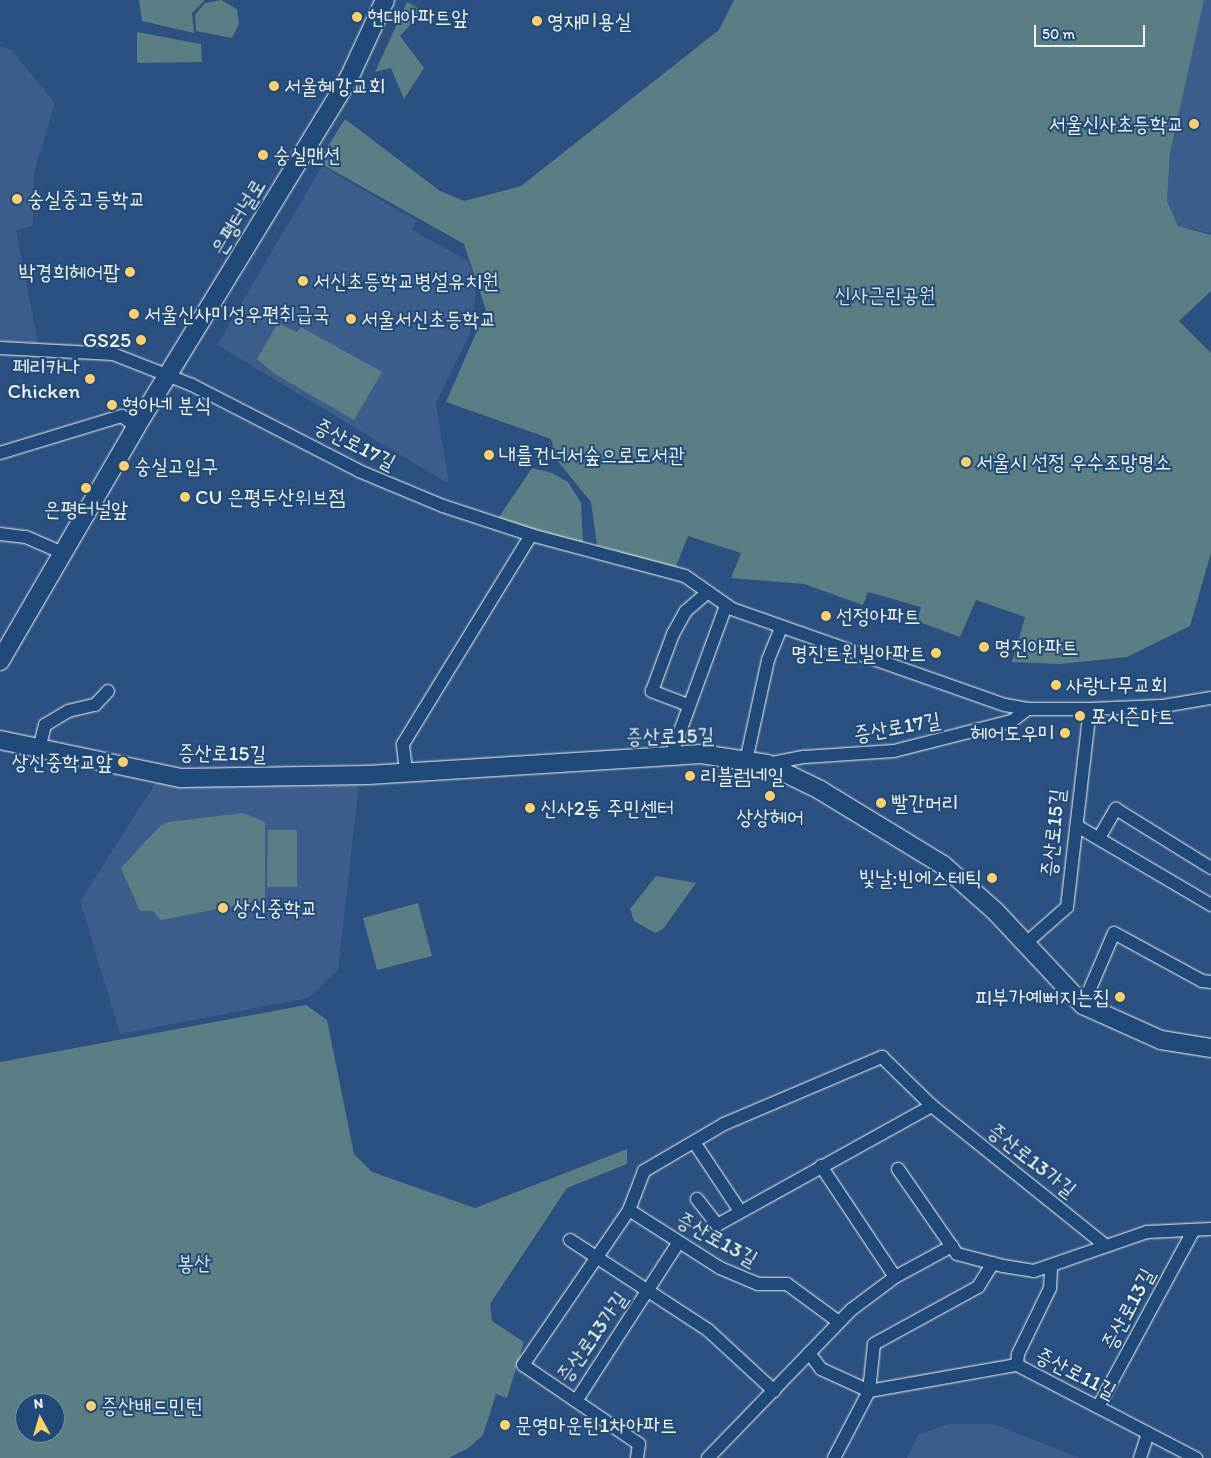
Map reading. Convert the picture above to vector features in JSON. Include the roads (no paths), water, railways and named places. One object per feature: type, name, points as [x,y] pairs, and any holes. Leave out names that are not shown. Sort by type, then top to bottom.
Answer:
[{"type":"main road","name":"은평터널로","points":[[0,661],[136,426],[350,78],[385,0]]},
{"type":"main road","name":"증산로15길","points":[[0,740],[181,778],[406,770],[702,754],[767,764],[820,790],[943,865],[1025,944],[1083,1005],[1161,1040],[1211,1048]]},
{"type":"street","name":"증산로17길","points":[[0,348],[113,354],[166,377],[192,385],[386,484],[531,535],[679,574],[726,606],[1005,705],[1028,709],[1090,709],[1163,706],[1211,698]]},
{"type":"street","points":[[0,358],[22,350]]},
{"type":"street","points":[[0,453],[122,416],[136,426]]},
{"type":"street","points":[[0,534],[26,537],[63,553]]},
{"type":"street","points":[[406,770],[404,744],[531,535]]},
{"type":"street","points":[[688,705],[652,691],[677,627],[686,611],[708,592]]},
{"type":"street","points":[[671,756],[688,705],[726,606]]},
{"type":"street","points":[[746,761],[768,660],[781,627]]},
{"type":"street","points":[[39,749],[45,724],[68,711],[95,705],[108,691]]},
{"type":"street","name":"증산로17길","points":[[767,764],[804,756],[858,756],[903,749],[1012,721],[1028,709]]},
{"type":"street","name":"증산로15길","points":[[1025,944],[1067,907],[1090,709]]},
{"type":"street","points":[[1099,838],[1116,809],[1211,868]]},
{"type":"street","points":[[1077,826],[1211,905]]},
{"type":"street","points":[[1083,1005],[1114,933],[1202,981],[1211,982]]},
{"type":"street","name":"증산로13가길","points":[[570,1240],[596,1258],[648,1290],[576,1401],[523,1365],[596,1258],[628,1210],[644,1171],[724,1124],[882,1057],[932,1106],[1106,1246]]},
{"type":"street","points":[[697,1199],[717,1225],[932,1106]]},
{"type":"street","points":[[694,1142],[740,1211]]},
{"type":"street","points":[[821,1166],[895,1277]]},
{"type":"street","name":"증산로13길","points":[[898,1169],[957,1254],[993,1264],[1034,1271],[1147,1232],[1211,1229]]},
{"type":"street","name":"증산로13길","points":[[628,1210],[720,1268],[758,1284],[787,1284],[839,1322]]},
{"type":"street","name":"증산로13길","points":[[1098,1407],[1193,1231]]},
{"type":"street","points":[[679,1242],[648,1290],[708,1330],[774,1390]]},
{"type":"street","points":[[708,1458],[839,1322],[895,1277],[952,1246]]},
{"type":"street","points":[[834,1458],[869,1391],[874,1344],[978,1287],[993,1264]]},
{"type":"street","points":[[1017,1364],[1018,1354],[1050,1288],[1051,1266]]},
{"type":"street","points":[[809,1353],[821,1369],[869,1391]]},
{"type":"street","name":"증산로11길","points":[[869,1391],[1017,1364],[1196,1458]]},
{"type":"street","points":[[576,1401],[639,1444],[637,1458]]},
{"type":"street","points":[[1140,1458],[1148,1433]]},
{"type":"place","name":"현대아파트앞","points":[[357,17]]},
{"type":"place","name":"영재미용실","points":[[537,21]]},
{"type":"place","name":"서울혜강교회","points":[[274,86]]},
{"type":"place","name":"서울신사초등학교","points":[[1194,124]]},
{"type":"place","name":"숭실맨션","points":[[263,155]]},
{"type":"place","name":"숭실중고등학교","points":[[17,199]]},
{"type":"place","name":"박경희헤어팝","points":[[130,272]]},
{"type":"place","name":"서신초등학교병설유치원","points":[[303,281]]},
{"type":"place","name":"서울신사미성우편취급국","points":[[134,314]]},
{"type":"place","name":"서울서신초등학교","points":[[351,319]]},
{"type":"place","name":"GS25","points":[[141,340]]},
{"type":"place","name":"페리카나 Chicken","points":[[90,379]]},
{"type":"place","name":"형아네 분식","points":[[112,405]]},
{"type":"place","name":"내를건너서숲으로도서관","points":[[489,455]]},
{"type":"place","name":"서울시 선정 우수조망명소","points":[[966,462]]},
{"type":"place","name":"숭실고입구","points":[[124,466]]},
{"type":"place","name":"은평터널앞","points":[[86,488]]},
{"type":"place","name":"CU 은평두산위브점","points":[[185,497]]},
{"type":"place","name":"선정아파트","points":[[826,616]]},
{"type":"place","name":"명진아파트","points":[[984,647]]},
{"type":"place","name":"명진트윈빌아파트","points":[[936,653]]},
{"type":"place","name":"사랑나무교회","points":[[1056,685]]},
{"type":"place","name":"포시즌마트","points":[[1080,716]]},
{"type":"place","name":"헤어도우미","points":[[1065,733]]},
{"type":"place","name":"상신중학교앞","points":[[123,762]]},
{"type":"place","name":"리블럼네일","points":[[690,776]]},
{"type":"place","name":"상상헤어","points":[[770,796]]},
{"type":"place","name":"빨간머리","points":[[881,803]]},
{"type":"place","name":"신사2동 주민센터","points":[[530,808]]},
{"type":"place","name":"빛날:빈에스테틱","points":[[992,878]]},
{"type":"place","name":"상신중학교","points":[[223,908]]},
{"type":"place","name":"피부가예뻐지는집","points":[[1120,997]]},
{"type":"place","name":"증산배드민턴","points":[[91,1406]]},
{"type":"place","name":"문영마운틴1차아파트","points":[[505,1425]]},
{"type":"park label","name":"신사근린공원","points":[[885,295]]},
{"type":"park label","name":"봉산","points":[[194,1263]]}]
